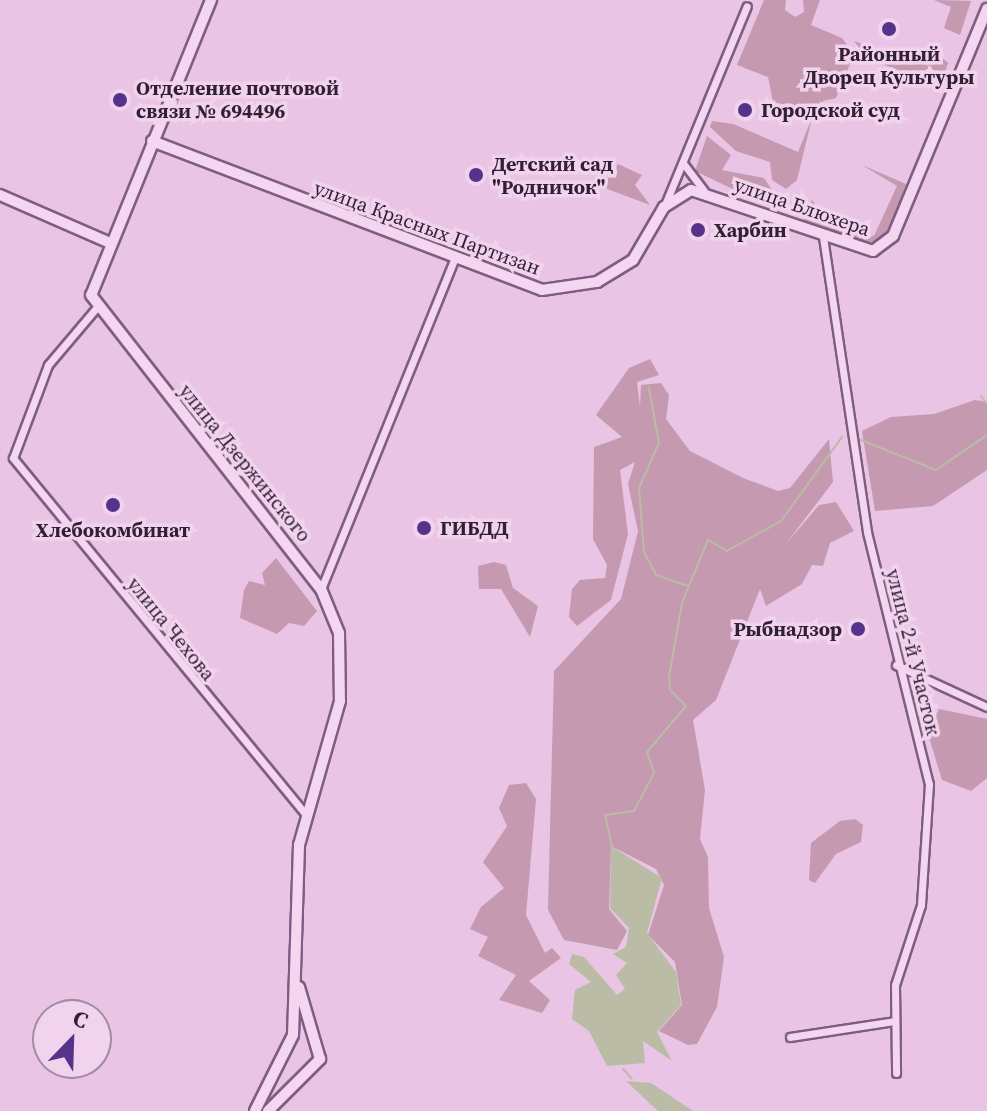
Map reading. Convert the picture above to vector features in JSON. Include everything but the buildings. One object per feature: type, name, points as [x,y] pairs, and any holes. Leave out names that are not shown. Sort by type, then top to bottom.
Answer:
[{"type":"street","points":[[97,307],[92,287],[108,242],[211,0]]},
{"type":"street","points":[[664,207],[747,6]]},
{"type":"street","name":"улица Блюхера","points":[[664,207],[688,191],[703,190],[823,237],[868,251],[889,242],[987,9]]},
{"type":"street","name":"улица Красных Партизан","points":[[152,141],[534,289],[576,288],[633,260],[664,207]]},
{"type":"street","points":[[683,163],[703,190]]},
{"type":"street","points":[[0,195],[108,242]]},
{"type":"street","name":"улица 2-й Участок","points":[[823,237],[845,416],[896,665],[931,813],[921,905],[895,985],[896,1073]]},
{"type":"street","points":[[321,589],[455,257]]},
{"type":"street","name":"улица Чехова","points":[[97,307],[48,365],[13,458],[307,816]]},
{"type":"street","name":"улица Дзержинского","points":[[97,307],[321,589],[339,633],[342,675],[299,845],[297,981],[286,1060],[255,1111]]},
{"type":"street","points":[[896,665],[987,707]]},
{"type":"street","name":"улица Дзержинского","points":[[268,1111],[320,1059],[297,981]]},
{"type":"street","points":[[790,1037],[894,1021]]},
{"type":"shaded area","points":[[764,0],[786,0],[785,10],[795,17],[804,12],[803,0],[820,0],[811,25],[842,38],[854,54],[836,98],[823,101],[821,112],[773,102],[768,77],[737,65]]},
{"type":"shaded area","points":[[934,0],[971,1],[960,35],[944,28],[951,7]]},
{"type":"shaded area","points":[[854,41],[907,60],[914,49],[924,60],[932,51],[948,63],[941,85],[867,59]]},
{"type":"shaded area","points":[[812,118],[797,180],[786,189],[772,180],[770,162],[736,151],[710,127],[712,121],[733,124],[798,152]]},
{"type":"shaded area","points":[[707,136],[731,155],[722,170],[764,178],[774,193],[770,207],[695,171]]},
{"type":"shaded area","points":[[618,164],[642,175],[635,185],[650,205],[602,187]]},
{"type":"shaded area","points":[[862,165],[906,184],[887,236],[869,243],[804,220],[812,200],[833,228],[874,236],[897,186]]},
{"type":"shaded area","points":[[650,359],[659,375],[637,382],[640,407],[641,385],[661,383],[669,395],[666,419],[690,451],[743,478],[778,491],[790,488],[829,439],[833,482],[785,545],[819,505],[836,502],[854,531],[830,543],[823,566],[812,565],[802,584],[766,606],[760,589],[716,700],[693,720],[705,790],[700,839],[708,857],[709,908],[724,957],[717,1007],[697,1044],[688,1045],[659,1031],[682,1005],[675,962],[648,935],[664,885],[656,869],[611,846],[609,909],[627,931],[617,950],[564,940],[548,910],[554,671],[621,599],[638,531],[628,484],[635,462],[620,470],[628,534],[611,600],[577,626],[569,617],[572,589],[580,580],[605,578],[607,565],[593,539],[594,447],[622,437],[596,415],[629,368]]},
{"type":"shaded area","points":[[975,400],[987,402],[987,470],[933,506],[875,511],[862,431],[891,417],[934,414]]},
{"type":"shaded area","points":[[276,558],[317,611],[304,626],[289,623],[277,634],[240,618],[244,590],[249,581],[265,585],[262,573]]},
{"type":"shaded area","points":[[494,562],[506,565],[513,588],[538,606],[530,637],[501,589],[479,589],[478,566]]},
{"type":"shaded area","points":[[939,709],[987,719],[987,778],[971,791],[942,780],[928,734]]},
{"type":"shaded area","points":[[526,783],[536,799],[526,915],[545,953],[552,948],[561,958],[529,981],[550,1000],[542,1013],[499,1000],[516,975],[478,956],[488,937],[470,929],[481,907],[504,888],[483,862],[507,826],[499,808],[509,785]]},
{"type":"shaded area","points":[[855,819],[863,825],[861,842],[836,854],[815,883],[809,880],[811,843],[840,821]]},
{"type":"shaded area","points":[[611,846],[662,878],[647,933],[676,972],[681,1005],[657,1032],[672,1061],[643,1041],[645,1063],[607,1066],[589,1031],[572,1019],[575,990],[591,982],[569,964],[572,954],[584,957],[617,995],[625,989],[616,975],[627,963],[613,954],[626,947],[629,928],[610,908]]},
{"type":"shaded area","points":[[626,1081],[651,1083],[693,1111],[658,1111]]},
{"type":"waterway","points":[[649,388],[659,443],[639,488],[644,552],[656,575],[688,586]]},
{"type":"waterway","points":[[981,396],[987,404]]},
{"type":"waterway","points":[[856,438],[936,470],[987,435]]},
{"type":"waterway","points":[[612,847],[605,815],[634,811],[654,773],[647,752],[686,706],[670,690],[669,677],[682,603],[708,540],[727,551],[781,521],[842,437]]},
{"type":"waterway","points":[[623,1069],[632,1079]]},
{"type":"place","name":"Районный Дворец Культуры","points":[[889,29]]},
{"type":"place","name":"Отделение почтовой связи № 694496","points":[[120,100]]},
{"type":"place","name":"Городской суд","points":[[745,110]]},
{"type":"place","name":"Детский сад \"Родничок\"","points":[[476,175]]},
{"type":"place","name":"Харбин","points":[[698,230]]},
{"type":"place","name":"Хлебокомбинат","points":[[113,505]]},
{"type":"place","name":"ГИБДД","points":[[424,528]]},
{"type":"place","name":"Рыбнадзор","points":[[858,629]]}]
